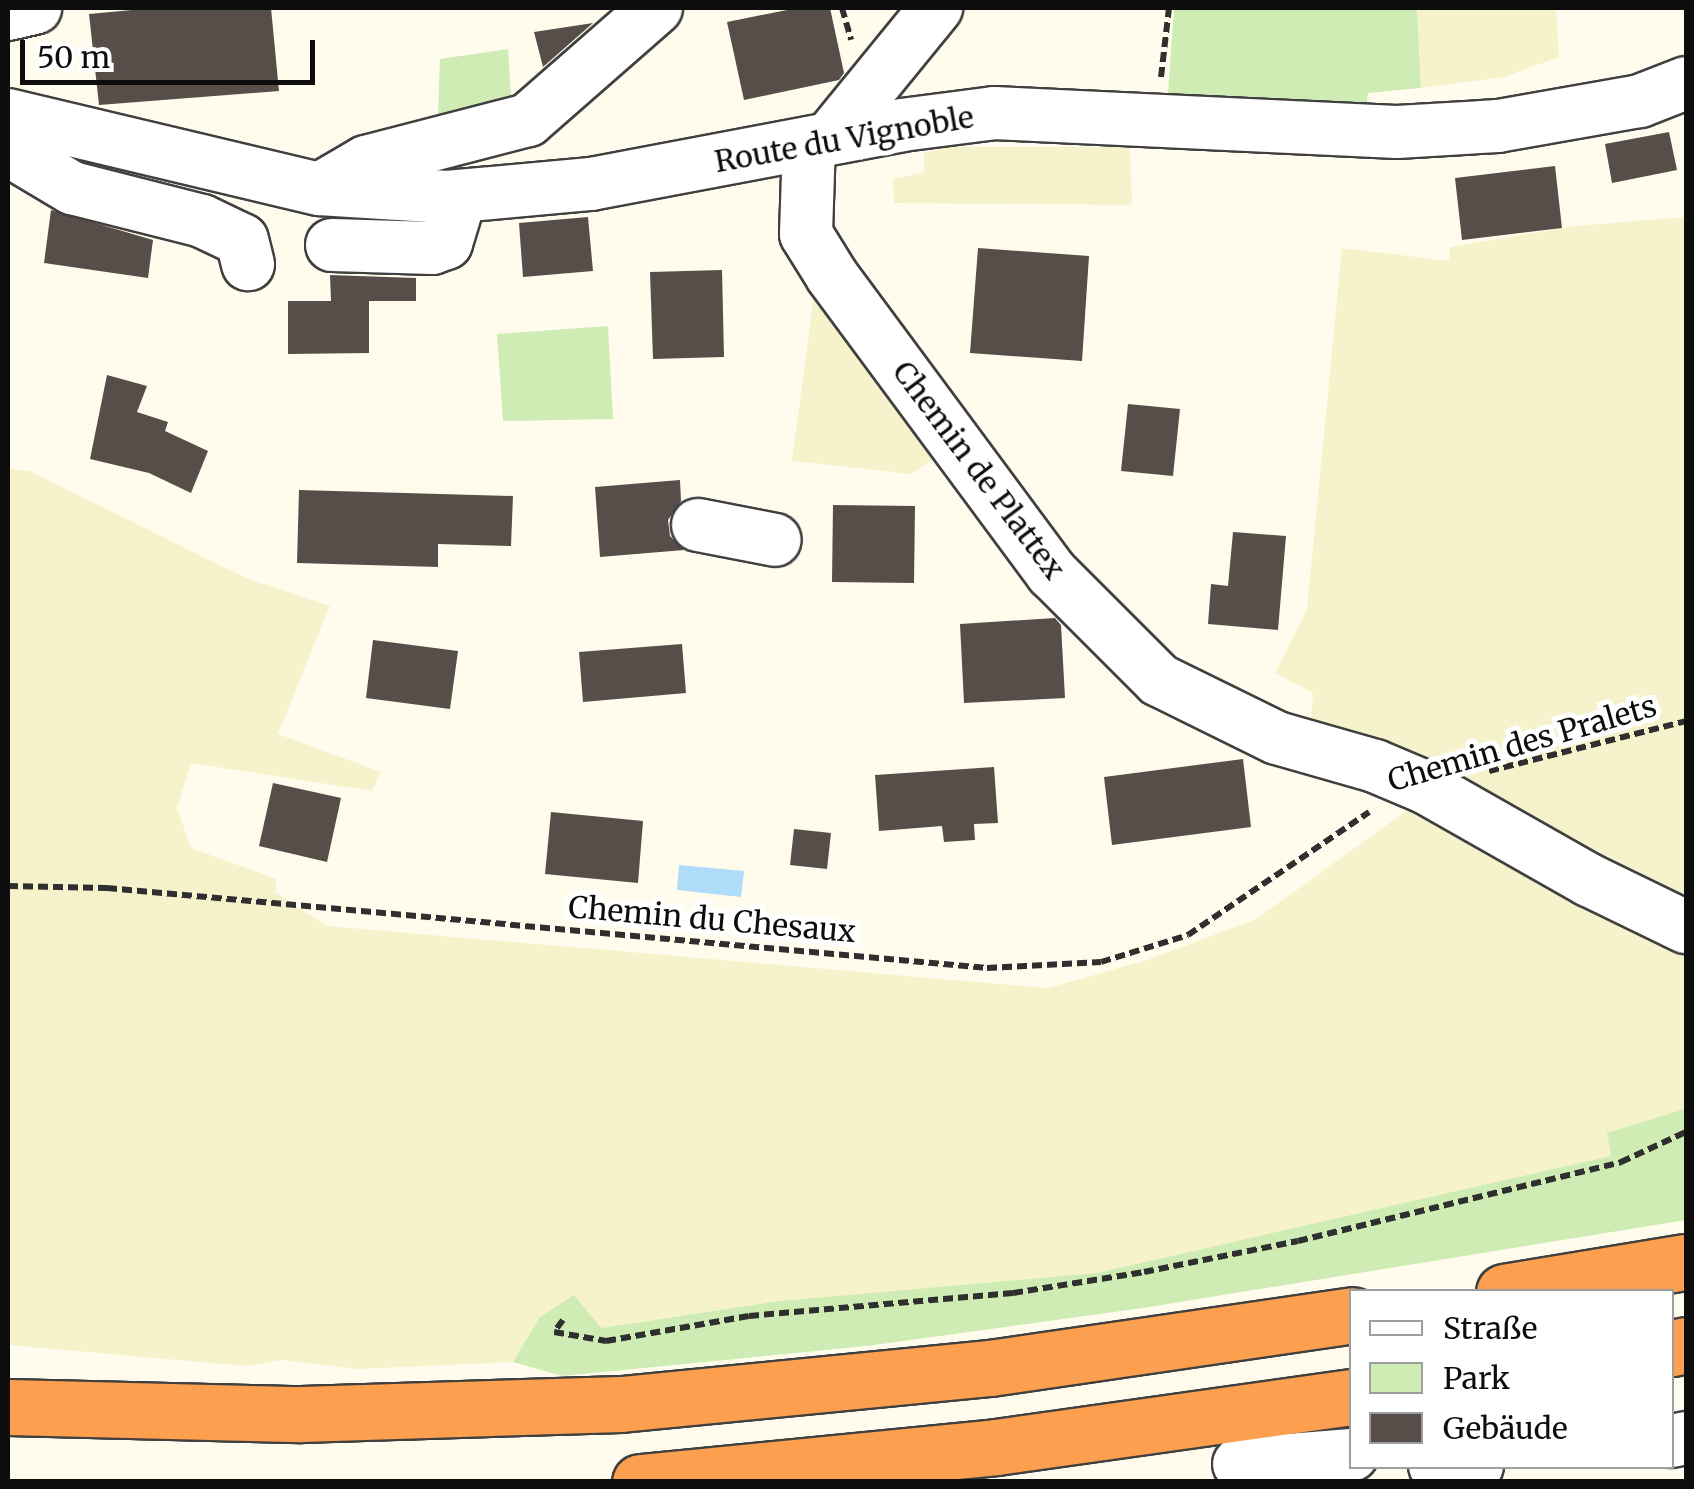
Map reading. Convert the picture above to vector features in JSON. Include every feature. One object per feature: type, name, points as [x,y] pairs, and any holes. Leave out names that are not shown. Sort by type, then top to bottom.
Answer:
[{"type":"highway","points":[[1522,1289],[1686,1262]]},
{"type":"highway","points":[[8,1407],[158,1413],[453,1412],[784,1391],[1046,1360],[1349,1315]]},
{"type":"highway","points":[[640,1482],[996,1446],[1349,1397]]},
{"type":"street","points":[[8,14],[35,8]]},
{"type":"street","points":[[319,189],[366,162],[528,120],[656,8]]},
{"type":"street","points":[[819,140],[936,8]]},
{"type":"street","name":"Route du Vignoble","points":[[8,117],[319,189],[460,197],[591,184],[819,140],[994,113],[1397,132],[1498,126],[1640,101],[1686,83]]},
{"type":"street","points":[[8,117],[20,156],[72,188],[202,221],[242,240],[248,264]]},
{"type":"street","name":"Chemin de Plattex","points":[[819,140],[806,234],[1052,572],[1159,680],[1277,738],[1375,766],[1425,787],[1589,880],[1686,927]]},
{"type":"street","points":[[332,245],[432,248],[446,244],[460,197]]},
{"type":"street","points":[[698,525],[775,540]]},
{"type":"street","points":[[1239,1464],[1349,1455]]},
{"type":"path","points":[[1166,32],[1169,8]]},
{"type":"path","name":"Chemin des Pralets","points":[[1371,810],[1425,787],[1686,721]]},
{"type":"path","name":"Chemin du Chesaux","points":[[8,886],[108,888],[987,968],[1101,962],[1188,934],[1371,810]]},
{"type":"path","points":[[563,1320],[554,1332],[606,1341],[750,1316],[1013,1292],[1144,1272],[1298,1241],[1604,1167],[1686,1132]]},
{"type":"shaded area","points":[[1417,8],[1556,8],[1559,57],[1504,77],[1421,88]]},
{"type":"shaded area","points":[[950,147],[1130,147],[1132,205],[894,203],[893,179],[924,172],[924,153]]},
{"type":"shaded area","points":[[1686,217],[1686,1132],[1685,1110],[1612,1156],[1097,1274],[779,1301],[600,1328],[539,1318],[513,1362],[358,1369],[281,1360],[245,1366],[8,1345],[8,469],[30,471],[246,578],[330,606],[278,734],[381,772],[372,791],[191,763],[177,808],[191,848],[277,879],[275,892],[327,926],[1048,988],[1147,960],[1256,919],[1409,809],[1425,761],[1310,733],[1313,693],[1275,673],[1307,609],[1342,248],[1449,261],[1450,247],[1575,226]]},
{"type":"shaded area","points":[[815,288],[944,451],[912,474],[792,461]]},
{"type":"green space","points":[[1174,8],[1417,8],[1421,88],[1368,93],[1366,111],[1168,93]]},
{"type":"green space","points":[[508,49],[512,110],[438,114],[440,59]]},
{"type":"green space","points":[[608,326],[613,419],[503,421],[497,334]]},
{"type":"green space","points":[[1685,1109],[1686,1220],[1143,1308],[867,1346],[562,1376],[513,1362],[539,1318],[574,1295],[601,1328],[779,1301],[1097,1273],[1611,1156],[1607,1133]]},
{"type":"water","points":[[679,865],[744,871],[741,897],[677,890]]},
{"type":"building","points":[[153,8],[271,8],[279,91],[99,105],[89,14]]},
{"type":"building","points":[[797,8],[830,8],[844,73],[839,80],[744,100],[727,22]]},
{"type":"building","points":[[593,23],[543,67],[534,32]]},
{"type":"building","points":[[1669,132],[1677,170],[1612,183],[1605,144]]},
{"type":"building","points":[[1555,166],[1562,228],[1462,240],[1455,178]]},
{"type":"building","points":[[51,210],[153,240],[148,278],[44,263]]},
{"type":"building","points":[[588,217],[593,271],[523,277],[519,223]]},
{"type":"building","points":[[978,248],[1089,256],[1082,361],[970,353]]},
{"type":"building","points":[[722,270],[724,357],[653,359],[650,272]]},
{"type":"building","points":[[330,275],[416,278],[416,301],[369,301],[369,353],[288,354],[288,301],[331,301]]},
{"type":"building","points":[[107,375],[147,386],[137,412],[168,422],[165,431],[208,451],[191,493],[149,473],[90,459]]},
{"type":"building","points":[[1128,404],[1180,409],[1173,476],[1121,471]]},
{"type":"building","points":[[680,480],[681,501],[668,520],[670,536],[684,550],[600,557],[595,487]]},
{"type":"building","points":[[299,490],[513,496],[511,546],[438,544],[438,567],[297,563]]},
{"type":"building","points":[[833,505],[915,506],[914,583],[832,582]]},
{"type":"building","points":[[1233,532],[1286,536],[1278,630],[1208,624],[1211,584],[1228,586]]},
{"type":"building","points":[[1055,618],[1061,625],[1065,698],[964,703],[960,624]]},
{"type":"building","points":[[373,640],[458,651],[450,709],[366,698]]},
{"type":"building","points":[[682,644],[686,693],[583,702],[579,652]]},
{"type":"building","points":[[1243,759],[1251,827],[1112,845],[1104,777]]},
{"type":"building","points":[[994,767],[998,823],[974,824],[975,840],[944,842],[942,826],[879,831],[875,775]]},
{"type":"building","points":[[273,783],[341,798],[327,862],[259,846]]},
{"type":"building","points":[[551,812],[643,821],[638,883],[545,874]]},
{"type":"building","points":[[794,829],[831,833],[827,869],[790,865]]}]
